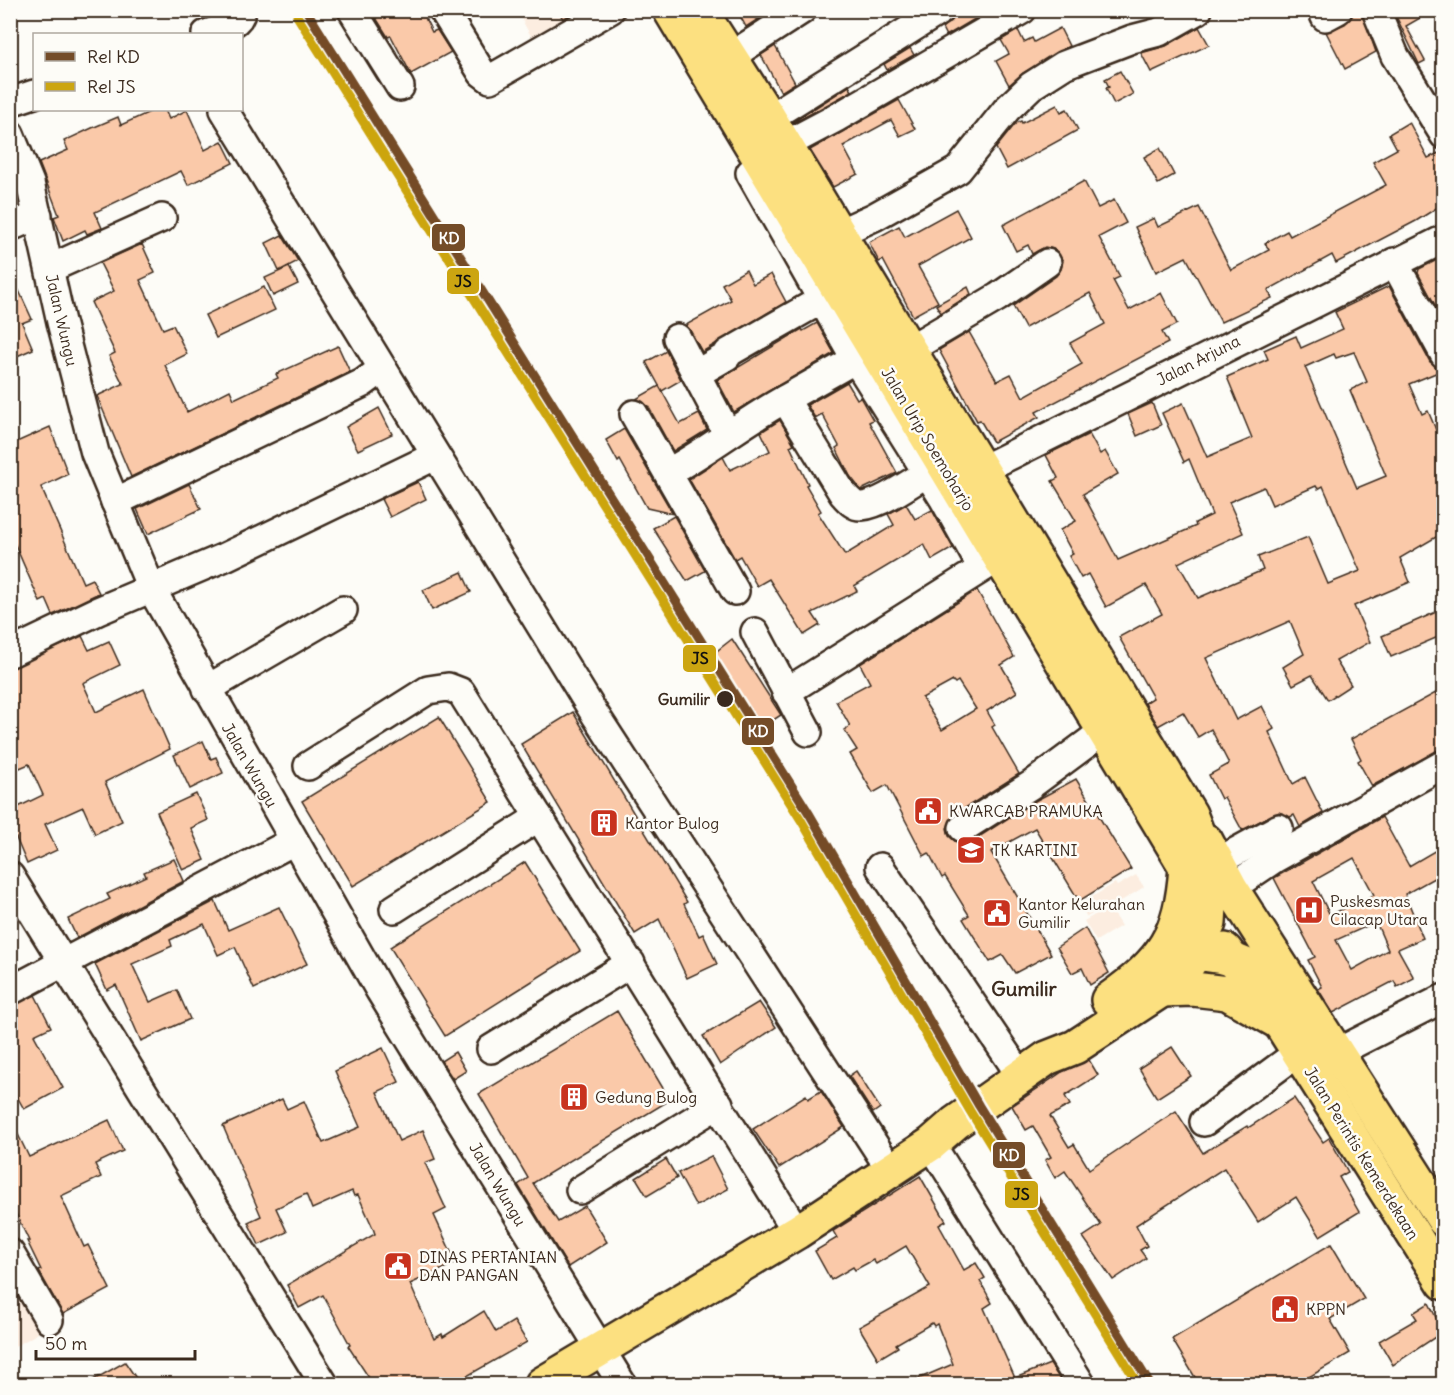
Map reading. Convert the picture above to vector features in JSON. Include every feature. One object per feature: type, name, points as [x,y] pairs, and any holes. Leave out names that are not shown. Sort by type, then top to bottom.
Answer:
[{"type":"main road","name":"Jalan Urip Soemoharjo","points":[[670,10],[865,355],[957,471],[1190,814]]},
{"type":"main road","name":"Jalan Urip Soemoharjo","points":[[700,10],[735,53],[912,348],[992,563],[1105,730],[1186,867],[1209,923],[1232,959],[1293,1014]]},
{"type":"main road","points":[[1190,814],[1224,875],[1293,1014]]},
{"type":"main road","points":[[542,1384],[797,1232],[931,1144],[955,1123],[1047,1058],[1075,1047],[1153,982],[1185,969],[1196,952],[1209,923],[1211,889],[1208,861],[1190,814]]},
{"type":"main road","points":[[1153,982],[1175,930],[1184,899],[1186,867]]},
{"type":"main road","points":[[1196,952],[1232,959]]},
{"type":"main road","points":[[1153,982],[1227,993],[1293,1014]]},
{"type":"main road","name":"Jalan Perintis Kemerdekaan","points":[[1293,1014],[1299,1052],[1443,1283]]},
{"type":"main road","name":"Jalan Perintis Kemerdekaan","points":[[1293,1014],[1336,1053],[1443,1220]]},
{"type":"street","points":[[208,33],[235,22],[240,18],[242,10]]},
{"type":"street","points":[[351,10],[400,87]]},
{"type":"street","points":[[443,10],[482,73],[490,79],[610,10]]},
{"type":"street","points":[[656,10],[830,295],[728,353],[727,356],[696,374]]},
{"type":"street","points":[[716,10],[735,53],[802,10]]},
{"type":"street","points":[[781,129],[941,10]]},
{"type":"street","points":[[781,129],[836,118],[1022,10]]},
{"type":"street","points":[[842,232],[874,217],[958,170],[1007,109],[1030,86],[1064,65],[1132,39],[1159,32],[1198,10]]},
{"type":"street","points":[[1322,10],[1325,17],[1338,10]]},
{"type":"street","points":[[1377,10],[1395,56],[1443,135]]},
{"type":"street","points":[[10,102],[33,94]]},
{"type":"street","points":[[225,111],[602,726],[890,1169]]},
{"type":"street","name":"Jalan Wungu","points":[[10,134],[30,183],[51,268],[61,322],[95,453],[151,588],[380,991],[622,1384]]},
{"type":"street","points":[[10,227],[38,215]]},
{"type":"street","points":[[51,268],[162,218]]},
{"type":"street","name":"Jalan Arjuna","points":[[785,399],[843,494],[856,505],[864,506],[957,471],[1443,239]]},
{"type":"street","points":[[1394,262],[1443,354]]},
{"type":"street","points":[[912,348],[998,297],[1047,263]]},
{"type":"street","points":[[677,338],[727,433]]},
{"type":"street","points":[[669,472],[700,455],[727,433],[865,355]]},
{"type":"street","points":[[115,502],[363,383],[382,369]]},
{"type":"street","points":[[634,414],[735,591]]},
{"type":"street","points":[[10,653],[151,588],[225,557],[435,456]]},
{"type":"street","points":[[786,692],[992,563]]},
{"type":"street","points":[[207,689],[343,610]]},
{"type":"street","points":[[755,632],[808,732]]},
{"type":"street","points":[[308,766],[428,690],[448,687],[461,692],[797,1232]]},
{"type":"street","points":[[963,828],[1031,785],[1105,730]]},
{"type":"street","points":[[1224,875],[1293,848],[1443,764]]},
{"type":"street","points":[[394,909],[539,817]]},
{"type":"street","points":[[1224,875],[1279,828]]},
{"type":"street","points":[[10,991],[66,964],[294,841]]},
{"type":"street","points":[[880,867],[1021,1076]]},
{"type":"street","points":[[10,876],[324,1384]]},
{"type":"street","points":[[491,1049],[631,963]]},
{"type":"street","points":[[1336,1053],[1443,998]]},
{"type":"street","points":[[1204,1122],[1299,1052]]},
{"type":"street","points":[[580,1190],[719,1104]]},
{"type":"street","points":[[931,1144],[1081,1384]]},
{"type":"street","points":[[10,1253],[49,1320]]},
{"type":"shaded area","points":[[517,11],[603,11],[538,49]]},
{"type":"shaded area","points":[[1136,875],[1144,887],[1113,906],[1110,903],[1087,917],[1079,905],[1115,883],[1117,886]]},
{"type":"shaded area","points":[[1109,907],[1121,926],[1096,941],[1084,921]]},
{"type":"shaded area","points":[[11,1281],[40,1332],[10,1349]]},
{"type":"building","points":[[371,10],[421,10],[432,32],[437,30],[451,52],[411,74],[391,36],[388,37]]},
{"type":"building","points":[[558,10],[578,10],[563,19]]},
{"type":"building","points":[[737,10],[760,10],[763,16],[746,27]]},
{"type":"building","points":[[962,10],[990,10],[946,36],[942,28]]},
{"type":"building","points":[[1357,10],[1361,10],[1376,52],[1345,69],[1326,32],[1345,24]]},
{"type":"building","points":[[1393,10],[1434,10],[1406,26],[1425,61],[1419,64]]},
{"type":"building","points":[[1199,27],[1209,45],[1151,72],[1141,53],[1166,46]]},
{"type":"building","points":[[1060,28],[1069,46],[1023,73],[1009,85],[996,61],[1009,54],[1001,40],[1018,30],[1024,42],[1032,38],[1034,42]]},
{"type":"building","points":[[775,46],[795,83],[781,92],[761,55]]},
{"type":"building","points":[[910,48],[914,55],[887,70],[884,64]]},
{"type":"building","points":[[1120,71],[1133,94],[1114,104],[1106,88],[1109,87],[1105,79]]},
{"type":"building","points":[[849,86],[852,91],[793,122]]},
{"type":"building","points":[[899,100],[915,129],[900,136],[891,120],[843,146],[858,174],[833,187],[810,150]]},
{"type":"building","points":[[1057,105],[1061,112],[1067,109],[1078,130],[1007,169],[996,148],[1016,123],[1021,121],[1022,123]]},
{"type":"building","points":[[152,111],[165,111],[169,119],[187,111],[205,150],[222,141],[233,163],[188,185],[181,171],[95,212],[102,228],[87,234],[85,230],[63,241],[54,217],[59,215],[39,163],[68,150],[64,141],[92,128],[118,117],[121,125]]},
{"type":"building","points":[[1409,122],[1428,158],[1443,151],[1443,204],[1416,221],[1336,263],[1332,255],[1268,290],[1272,298],[1221,322],[1186,257],[1156,272],[1135,227],[1154,218],[1158,227],[1199,207],[1231,270],[1269,250],[1265,243],[1287,231],[1290,236],[1386,185],[1373,162],[1397,149],[1389,134]]},
{"type":"building","points":[[1160,148],[1174,175],[1158,184],[1144,157]]},
{"type":"building","points":[[1084,181],[1098,208],[1114,200],[1126,223],[1099,237],[1120,277],[1113,280],[1129,310],[1161,293],[1177,324],[1162,332],[1168,343],[1036,412],[1039,417],[993,442],[980,420],[977,421],[939,350],[969,332],[997,381],[1011,374],[1023,397],[1082,364],[1070,343],[1105,324],[1090,293],[1025,328],[1013,306],[1056,276],[1063,261],[1053,249],[1045,247],[1032,254],[1028,245],[1016,251],[1003,225]]},
{"type":"building","points":[[956,209],[971,237],[918,266],[938,302],[913,316],[883,260],[879,262],[869,242],[899,226],[905,237]]},
{"type":"building","points":[[282,235],[298,261],[279,271],[266,243]]},
{"type":"building","points":[[142,244],[155,273],[140,280],[163,329],[173,325],[187,354],[165,365],[187,412],[230,390],[234,399],[278,378],[276,374],[338,346],[350,372],[131,477],[97,396],[123,384],[109,356],[115,353],[91,302],[114,291],[100,263]]},
{"type":"building","points":[[1443,257],[1443,320],[1418,273],[1419,269]]},
{"type":"building","points":[[289,267],[298,284],[273,296],[265,278]]},
{"type":"building","points":[[746,270],[753,284],[771,274],[786,302],[702,352],[686,325],[731,300],[722,284]]},
{"type":"building","points":[[10,271],[32,319],[22,323],[33,349],[10,359]]},
{"type":"building","points":[[1389,286],[1430,362],[1443,370],[1409,384],[1422,414],[1428,411],[1437,432],[1443,430],[1443,533],[1400,558],[1410,582],[1354,606],[1370,642],[1336,661],[1351,685],[1328,700],[1312,675],[1293,685],[1283,667],[1304,654],[1290,621],[1206,658],[1236,720],[1262,706],[1274,729],[1269,732],[1293,784],[1305,777],[1323,813],[1300,827],[1294,815],[1290,817],[1279,812],[1242,830],[1224,797],[1221,799],[1209,775],[1229,764],[1211,729],[1198,737],[1183,712],[1158,726],[1145,703],[1153,698],[1119,637],[1162,614],[1146,585],[1106,607],[1088,574],[1081,578],[1069,556],[1073,554],[1060,530],[1076,521],[1052,481],[1058,478],[1046,455],[1089,434],[1100,454],[1105,451],[1118,474],[1083,494],[1118,560],[1196,526],[1195,523],[1212,515],[1189,459],[1184,462],[1162,413],[1183,403],[1207,457],[1252,438],[1227,377],[1268,359],[1264,350],[1296,336],[1301,348],[1343,329],[1335,312]],"holes":[[[1354,352],[1367,382],[1350,390],[1386,476],[1357,488],[1305,367],[1334,354],[1336,358]],[[1316,486],[1318,489],[1323,486],[1360,571],[1328,584],[1308,537],[1258,557],[1263,570],[1198,598],[1178,563],[1243,533],[1229,502],[1264,487],[1272,505]]]},
{"type":"building","points":[[264,287],[275,310],[216,338],[205,315]]},
{"type":"building","points":[[968,287],[971,294],[941,313],[936,305]]},
{"type":"building","points":[[817,323],[834,353],[734,412],[717,380],[802,329],[803,331]]},
{"type":"building","points":[[666,351],[681,380],[662,391],[646,362]]},
{"type":"building","points":[[847,382],[857,399],[860,397],[873,420],[869,422],[897,473],[861,490],[850,476],[836,448],[839,446],[822,414],[815,418],[807,405]]},
{"type":"building","points":[[659,386],[680,424],[699,414],[707,430],[673,451],[648,406],[636,399]]},
{"type":"building","points":[[1152,403],[1161,425],[1137,436],[1128,414]]},
{"type":"building","points":[[379,408],[392,434],[358,450],[346,427]]},
{"type":"building","points":[[780,420],[794,444],[790,446],[808,484],[806,485],[821,511],[818,513],[845,555],[894,525],[888,514],[906,504],[915,519],[932,510],[953,548],[932,560],[924,544],[854,586],[857,591],[812,613],[820,625],[804,635],[769,579],[757,586],[740,556],[735,559],[689,479],[723,457],[730,470],[770,451],[761,432]]},
{"type":"building","points":[[50,427],[68,474],[41,487],[83,583],[92,579],[99,593],[53,615],[46,599],[40,602],[10,533],[10,445]]},
{"type":"building","points":[[624,429],[673,514],[647,508],[620,460],[618,462],[606,440]]},
{"type":"building","points":[[418,482],[426,499],[390,517],[381,499]]},
{"type":"building","points":[[189,484],[201,509],[148,534],[137,509]]},
{"type":"building","points":[[674,516],[705,571],[687,581],[653,528]]},
{"type":"building","points":[[462,572],[471,592],[432,610],[423,590]]},
{"type":"building","points":[[977,590],[1014,657],[1001,665],[1017,692],[987,711],[995,725],[992,727],[1019,774],[954,815],[947,828],[949,836],[956,842],[971,842],[1035,801],[1076,779],[1131,869],[1079,901],[1035,828],[991,852],[1051,954],[1015,973],[1003,955],[990,962],[963,919],[969,915],[945,876],[942,878],[929,853],[924,856],[887,785],[873,793],[850,754],[857,750],[844,730],[850,726],[836,701],[870,683],[860,664]],"holes":[[[953,681],[955,683],[958,681],[976,709],[942,730],[922,698]]]},
{"type":"building","points":[[1443,609],[1443,635],[1391,657],[1382,636]]},
{"type":"building","points":[[82,636],[89,650],[109,641],[120,665],[83,683],[96,712],[144,689],[170,749],[105,782],[122,821],[95,834],[83,807],[45,824],[57,850],[27,864],[16,838],[10,841],[10,811],[43,795],[29,764],[10,772],[10,668]]},
{"type":"building","points":[[732,639],[781,715],[761,728],[713,654]]},
{"type":"building","points":[[1443,689],[1443,748],[1372,786],[1358,761],[1361,759],[1351,739]]},
{"type":"building","name":"Kantor Bulog","points":[[573,712],[687,902],[684,904],[699,936],[703,934],[717,964],[687,978],[659,919],[635,934],[521,744]]},
{"type":"building","points":[[439,717],[491,802],[353,886],[302,801]]},
{"type":"building","points":[[203,741],[211,759],[216,757],[223,773],[190,789],[174,755]]},
{"type":"building","points":[[196,794],[208,820],[191,828],[205,860],[183,870],[157,812]]},
{"type":"building","points":[[1382,817],[1409,866],[1443,846],[1443,873],[1405,894],[1423,938],[1398,949],[1414,978],[1397,987],[1394,981],[1333,1013],[1318,989],[1322,987],[1308,960],[1315,957],[1274,878]],"holes":[[[1354,858],[1374,895],[1330,915],[1313,881]],[[1376,922],[1388,950],[1352,970],[1336,940]]]},
{"type":"building","points":[[174,859],[184,881],[77,938],[68,919],[110,899],[107,894],[146,876],[144,872]]},
{"type":"building","points":[[525,862],[580,951],[445,1036],[390,947]]},
{"type":"building","points":[[215,901],[228,930],[279,907],[307,964],[254,989],[235,947],[218,955],[204,924],[170,940],[172,946],[132,964],[150,1002],[177,990],[190,1019],[141,1041],[116,985],[107,990],[95,964]]},
{"type":"building","points":[[1085,928],[1109,973],[1090,985],[1082,968],[1072,973],[1057,947]]},
{"type":"building","points":[[35,995],[51,1027],[34,1035],[63,1088],[24,1109],[10,1084],[10,1007]]},
{"type":"building","points":[[759,1002],[776,1027],[720,1065],[703,1036]]},
{"type":"building","name":"Gedung Bulog","points":[[617,1011],[670,1100],[533,1183],[558,1222],[585,1206],[607,1242],[568,1267],[518,1185],[528,1178],[479,1094]]},
{"type":"building","points":[[1172,1047],[1191,1076],[1157,1098],[1139,1068]]},
{"type":"building","points":[[383,1048],[399,1082],[377,1092],[399,1141],[423,1130],[435,1159],[425,1163],[446,1209],[434,1215],[456,1263],[410,1284],[434,1339],[442,1334],[443,1337],[484,1311],[496,1332],[514,1321],[527,1342],[453,1384],[373,1384],[348,1346],[350,1345],[323,1295],[299,1308],[287,1285],[375,1234],[373,1228],[358,1195],[354,1196],[352,1191],[312,1209],[306,1194],[276,1208],[287,1232],[259,1245],[248,1222],[261,1216],[223,1126],[282,1099],[287,1109],[304,1101],[323,1143],[360,1127],[335,1071]]},
{"type":"building","points":[[455,1052],[466,1071],[453,1079],[441,1061]]},
{"type":"building","points":[[1089,1060],[1098,1075],[1065,1096],[1070,1105],[1050,1116],[1069,1147],[1074,1144],[1089,1169],[1176,1111],[1203,1153],[1247,1126],[1248,1128],[1294,1098],[1323,1142],[1329,1138],[1348,1172],[1339,1177],[1359,1212],[1320,1236],[1296,1197],[1258,1222],[1224,1168],[1136,1225],[1147,1246],[1140,1250],[1146,1258],[1113,1280],[1083,1237],[1101,1225],[1065,1171],[1055,1178],[1045,1160],[1051,1157],[1033,1126],[1026,1130],[1012,1106],[1062,1072]]},
{"type":"building","points":[[856,1071],[880,1108],[873,1113],[849,1076]]},
{"type":"building","points":[[821,1091],[844,1127],[779,1168],[753,1129],[806,1095],[808,1099]]},
{"type":"building","points":[[10,1118],[29,1157],[109,1120],[123,1151],[95,1164],[101,1177],[61,1196],[84,1247],[88,1245],[110,1289],[63,1314],[39,1271],[41,1270],[27,1241],[29,1241],[10,1201]]},
{"type":"building","points":[[711,1156],[728,1189],[696,1206],[678,1173]]},
{"type":"building","points":[[666,1159],[677,1178],[647,1196],[636,1178]]},
{"type":"building","points":[[920,1176],[946,1221],[939,1225],[964,1270],[976,1263],[985,1278],[980,1281],[992,1303],[984,1308],[1015,1378],[1050,1364],[1063,1384],[906,1384],[953,1364],[937,1324],[934,1326],[932,1323],[896,1344],[898,1347],[878,1359],[859,1327],[930,1287],[906,1246],[876,1264],[873,1260],[855,1270],[853,1267],[831,1280],[815,1251],[837,1238],[833,1231]]},
{"type":"building","name":"KPPN","points":[[1331,1244],[1364,1299],[1330,1319],[1350,1353],[1297,1384],[1199,1384],[1172,1339]]},
{"type":"building","points":[[1429,1303],[1443,1332],[1393,1365],[1379,1341],[1417,1319],[1413,1313]]},
{"type":"building","points":[[125,1362],[140,1384],[86,1384]]},
{"type":"rail line","name":"KD","points":[[306,10],[810,815],[979,1106],[1150,1384]]},
{"type":"rail line","name":"JS","points":[[297,16],[801,820],[970,1111],[1138,1384]]},
{"type":"place","name":"Gumilir","points":[[725,699]]},
{"type":"place","name":"KWARCAB PRAMUKA","points":[[928,811]]},
{"type":"place","name":"Kantor Bulog","points":[[604,823]]},
{"type":"place","name":"TK KARTINI","points":[[971,850]]},
{"type":"place","name":"Puskesmas Cilacap Utara","points":[[1309,910]]},
{"type":"place","name":"Kantor Kelurahan Gumilir","points":[[997,913]]},
{"type":"place","name":"Gedung Bulog","points":[[574,1097]]},
{"type":"place","name":"DINAS PERTANIAN DAN PANGAN","points":[[398,1266]]},
{"type":"place","name":"KPPN","points":[[1285,1309]]},
{"type":"district","name":"Gumilir","points":[[1024,988]]}]
